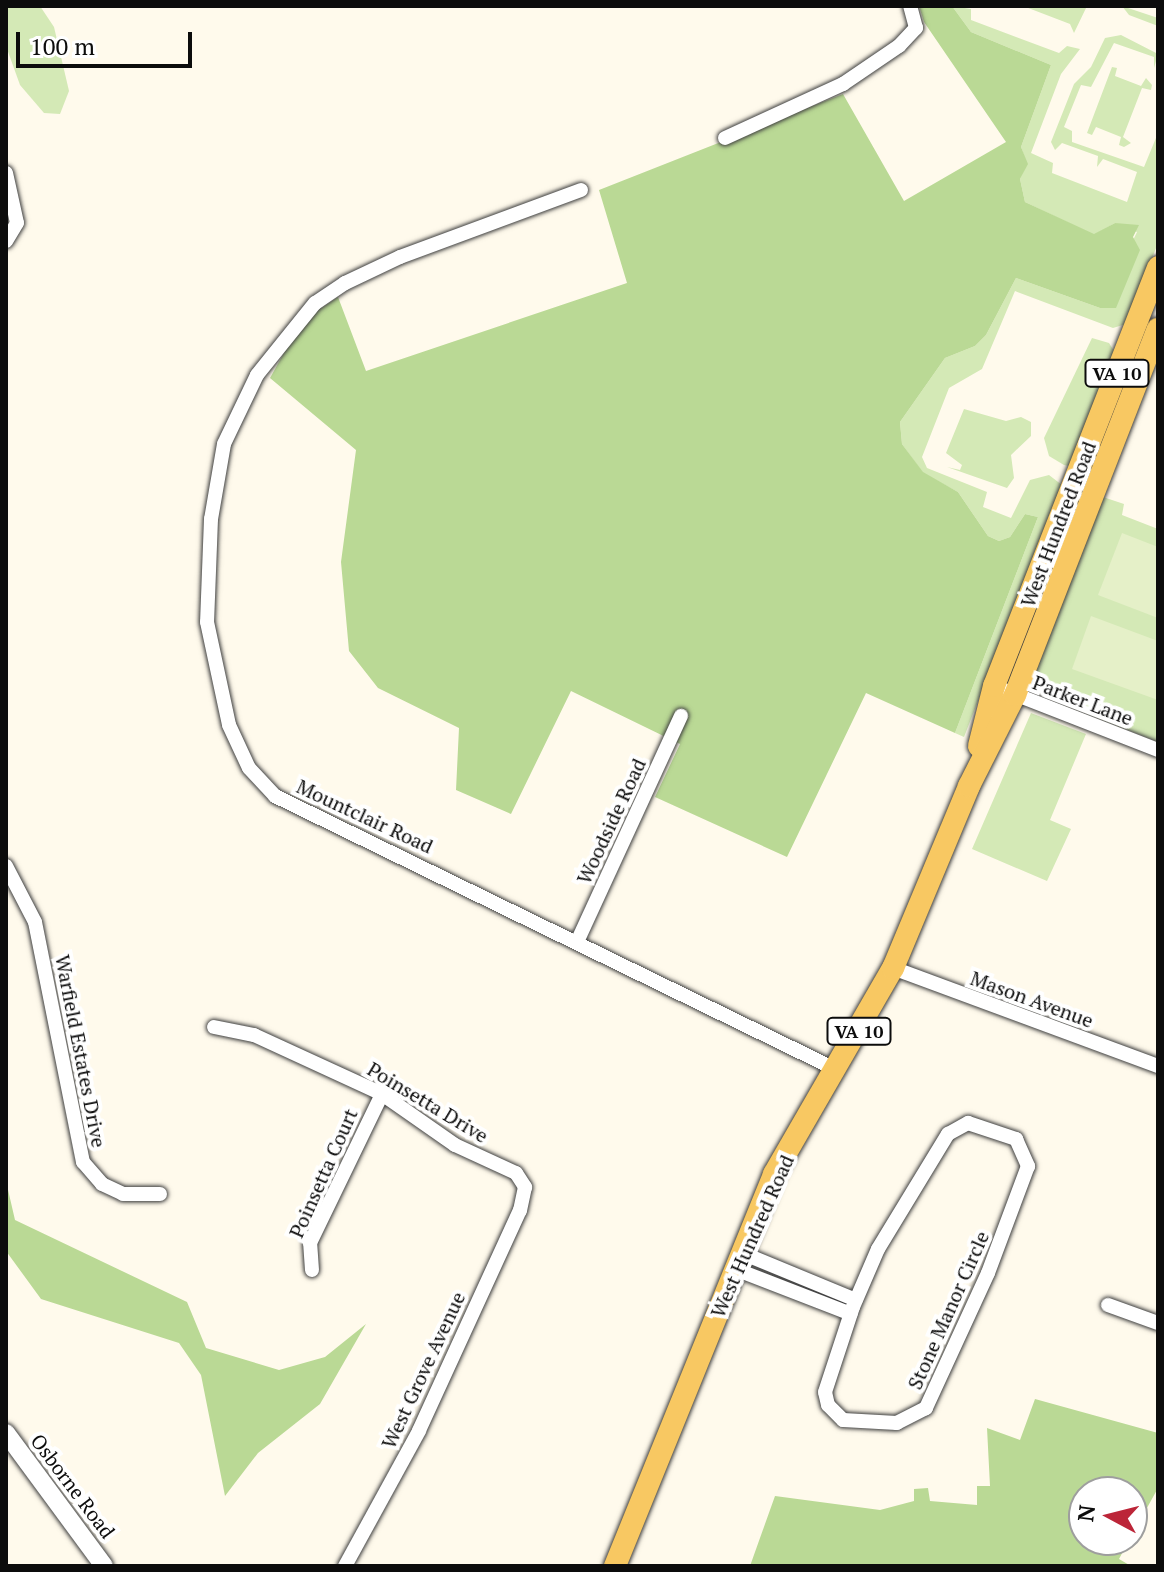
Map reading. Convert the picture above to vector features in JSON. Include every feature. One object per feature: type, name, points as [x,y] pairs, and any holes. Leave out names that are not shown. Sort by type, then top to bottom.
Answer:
[{"type":"main road","name":"West Hundred Road","points":[[969,786],[994,686],[1158,267]]},
{"type":"main road","name":"West Hundred Road","points":[[615,1566],[774,1174],[837,1070],[893,968],[969,786],[1015,695],[1158,329]]},
{"type":"street","points":[[725,138],[843,84],[899,46],[916,28],[910,6]]},
{"type":"street","points":[[6,173],[17,223],[6,241]]},
{"type":"street","name":"Mountclair Road","points":[[581,190],[400,257],[345,283],[315,303],[285,335],[257,375],[224,444],[211,519],[207,606],[211,659],[229,725],[249,768],[275,796],[837,1070]]},
{"type":"street","name":"Parker Lane","points":[[994,686],[1158,750]]},
{"type":"street","name":"Woodside Road","points":[[577,942],[681,716]]},
{"type":"street","name":"Warfield Estates Drive","points":[[6,866],[35,922],[83,1162],[102,1184],[123,1194],[160,1194]]},
{"type":"street","name":"Mason Avenue","points":[[893,968],[1158,1066]]},
{"type":"street","name":"Poinsetta Drive","points":[[214,1027],[254,1035],[382,1094],[455,1145],[516,1173],[525,1187]]},
{"type":"street","name":"Poinsetta Court","points":[[312,1270],[310,1243],[382,1094]]},
{"type":"street","name":"Stone Manor Circle","points":[[968,1123],[1016,1139],[1025,1154],[1027,1172],[936,1392],[919,1415],[897,1423],[852,1423],[828,1405],[826,1382],[854,1307],[878,1249],[948,1134],[968,1123]]},
{"type":"street","name":"West Grove Avenue","points":[[345,1566],[419,1431],[520,1210],[525,1187]]},
{"type":"street","points":[[739,1261],[854,1307]]},
{"type":"street","points":[[1108,1305],[1158,1323]]},
{"type":"street","name":"Osborne Road","points":[[6,1433],[104,1566]]},
{"type":"green space","points":[[6,6],[40,6],[54,27],[69,91],[60,114],[44,113],[20,85],[6,46]]},
{"type":"green space","points":[[919,6],[952,6],[971,32],[1051,65],[1021,147],[1028,164],[1020,179],[1025,202],[1094,234],[1115,223],[1139,225],[1133,237],[1140,250],[1116,308],[1100,308],[1016,278],[986,335],[975,346],[945,358],[900,422],[902,444],[923,472],[958,492],[988,536],[999,541],[1010,537],[1025,514],[1038,517],[955,733],[866,693],[787,857],[655,797],[680,744],[571,691],[511,814],[456,790],[459,728],[378,688],[349,651],[341,562],[356,450],[270,378],[289,344],[317,311],[338,297],[366,371],[627,283],[599,190],[843,94],[904,201],[1006,142],[924,22]]},
{"type":"green space","points":[[952,6],[971,9],[971,20],[1059,53],[1067,46],[1080,49],[1061,74],[1031,153],[1053,163],[1052,173],[1127,202],[1137,172],[1103,159],[1097,167],[1098,156],[1062,143],[1055,150],[1051,142],[1074,84],[1091,67],[1105,38],[1121,35],[1158,54],[1154,68],[1154,57],[1114,43],[1091,87],[1081,85],[1064,127],[1072,131],[1072,142],[1144,167],[1158,133],[1158,243],[1126,324],[1113,328],[1015,291],[982,369],[949,388],[922,457],[927,468],[987,492],[983,507],[1011,518],[1030,480],[1049,475],[1062,485],[964,737],[955,733],[1038,517],[1025,514],[1010,537],[999,541],[988,536],[958,492],[923,473],[902,444],[900,422],[945,358],[975,346],[986,335],[1016,278],[1100,308],[1137,232],[1115,223],[1094,235],[1025,202],[1020,179],[1027,164],[1021,147],[1051,65],[971,32]]},
{"type":"green space","points":[[1023,6],[1087,6],[1074,33],[1070,24]]},
{"type":"green space","points":[[1122,6],[1158,18],[1158,26],[1129,15]]},
{"type":"green space","points":[[1112,67],[1117,68],[1115,76],[1141,86],[1146,78],[1152,85],[1151,90],[1142,88],[1123,137],[1131,143],[1124,147],[1119,145],[1121,137],[1096,127],[1092,135],[1087,133]]},
{"type":"green space","points":[[1092,338],[1109,343],[1114,351],[1069,466],[1064,465],[1049,456],[1044,438]]},
{"type":"green space","points":[[964,409],[1006,421],[1021,417],[1031,422],[1031,436],[1011,455],[1014,478],[1007,488],[947,467],[960,470],[962,465],[946,453]]},
{"type":"green space","points":[[1103,497],[1124,504],[1122,515],[1158,529],[1158,742],[1045,697],[1030,684]]},
{"type":"green space","points":[[1122,533],[1158,547],[1158,618],[1098,595]]},
{"type":"green space","points":[[1091,616],[1158,641],[1158,700],[1072,669]]},
{"type":"green space","points":[[1031,713],[1086,734],[1050,820],[1071,829],[1047,881],[972,849]]},
{"type":"green space","points":[[6,1181],[15,1220],[187,1302],[206,1348],[279,1370],[325,1357],[366,1324],[320,1404],[258,1453],[225,1496],[201,1375],[179,1343],[41,1299],[6,1251]]},
{"type":"green space","points":[[1035,1399],[1158,1433],[1158,1488],[1148,1506],[1148,1476],[1068,1476],[1068,1556],[1121,1556],[1119,1559],[1131,1566],[750,1566],[775,1496],[880,1510],[914,1501],[914,1489],[928,1488],[930,1501],[977,1505],[977,1486],[990,1486],[987,1428],[1020,1440]]}]
